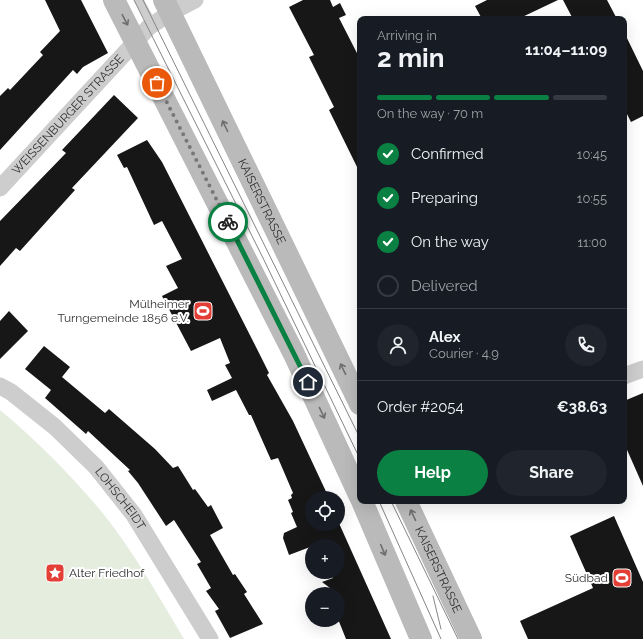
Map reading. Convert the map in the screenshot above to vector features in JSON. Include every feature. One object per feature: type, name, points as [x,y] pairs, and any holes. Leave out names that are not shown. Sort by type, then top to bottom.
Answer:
[{"type":"main road","points":[[114,0],[294,354],[357,490]]},
{"type":"main road","name":"KAISERSTRASSE","points":[[167,6],[357,398]]},
{"type":"main road","points":[[363,504],[421,639]]},
{"type":"main road","name":"KAISERSTRASSE","points":[[407,504],[470,639]]},
{"type":"street","name":"WEISSENBURGER STRASSE","points":[[0,188],[167,6],[195,0]]},
{"type":"street","points":[[627,375],[643,369]]},
{"type":"street","name":"LOHSCHEIDT","points":[[0,386],[11,392],[55,427],[96,467],[134,515],[210,639]]},
{"type":"lane","points":[[139,0],[152,24]]},
{"type":"green space","name":"Alter Friedhof","points":[[0,410],[53,458],[101,511],[124,541],[184,639],[0,639]]},
{"type":"building","points":[[45,0],[81,0],[108,53],[83,67],[77,74],[73,70],[0,150],[0,96],[8,88],[10,90],[43,55],[40,52],[60,31]]},
{"type":"building","points":[[303,0],[330,0],[333,7],[340,3],[346,15],[339,18],[357,53],[357,167],[329,110],[334,107],[309,57],[314,55],[289,7]]},
{"type":"building","points":[[487,0],[558,0],[524,16],[480,16],[475,6]]},
{"type":"building","points":[[563,0],[607,0],[615,16],[571,16]]},
{"type":"building","points":[[627,38],[643,71],[643,116],[631,122],[627,114]]},
{"type":"building","points":[[114,95],[138,118],[72,188],[75,190],[20,251],[16,248],[0,266],[0,221],[66,153],[62,150]]},
{"type":"building","points":[[147,140],[162,162],[269,373],[267,375],[293,421],[326,491],[305,491],[305,531],[342,531],[391,639],[346,639],[341,627],[345,627],[345,587],[329,587],[322,582],[330,579],[345,579],[345,539],[305,539],[305,549],[289,555],[283,538],[284,533],[297,527],[291,513],[293,512],[288,500],[292,498],[291,495],[293,493],[278,458],[271,460],[251,415],[249,415],[236,390],[212,401],[207,390],[232,378],[225,365],[230,363],[220,338],[191,351],[162,296],[178,288],[166,266],[182,259],[162,221],[154,225],[127,167],[124,168],[117,155]]},
{"type":"building","points":[[9,311],[28,331],[0,359],[0,321]]},
{"type":"building","points":[[44,346],[70,367],[62,377],[105,413],[109,409],[155,449],[173,468],[178,466],[193,490],[195,489],[208,507],[211,505],[223,528],[210,535],[233,575],[235,574],[247,592],[244,594],[263,624],[230,638],[215,611],[219,609],[206,591],[211,588],[197,564],[201,562],[174,520],[166,526],[138,483],[128,471],[130,470],[88,431],[86,434],[45,398],[51,390],[25,369]]},
{"type":"building","points":[[643,393],[643,486],[627,450],[627,400]]},
{"type":"building","name":"Südbad","points":[[614,516],[643,582],[643,639],[528,639],[520,621],[593,588],[570,536]]},
{"type":"tram line","points":[[134,0],[263,258],[357,453]]},
{"type":"tram line","points":[[143,0],[357,432]]},
{"type":"tram line","points":[[380,504],[441,639]]},
{"type":"tram line","points":[[392,504],[458,639]]},
{"type":"tram line","points":[[433,596],[441,629]]},
{"type":"way so far","points":[[157,83],[228,222]]},
{"type":"place","name":"Mülheimer Turngemeinde 1856 e.V.","points":[[203,311]]},
{"type":"place","name":"Alter Friedhof","points":[[55,573]]},
{"type":"place","name":"Südbad","points":[[622,578]]},
{"type":"route","points":[[228,222],[308,382]]}]
